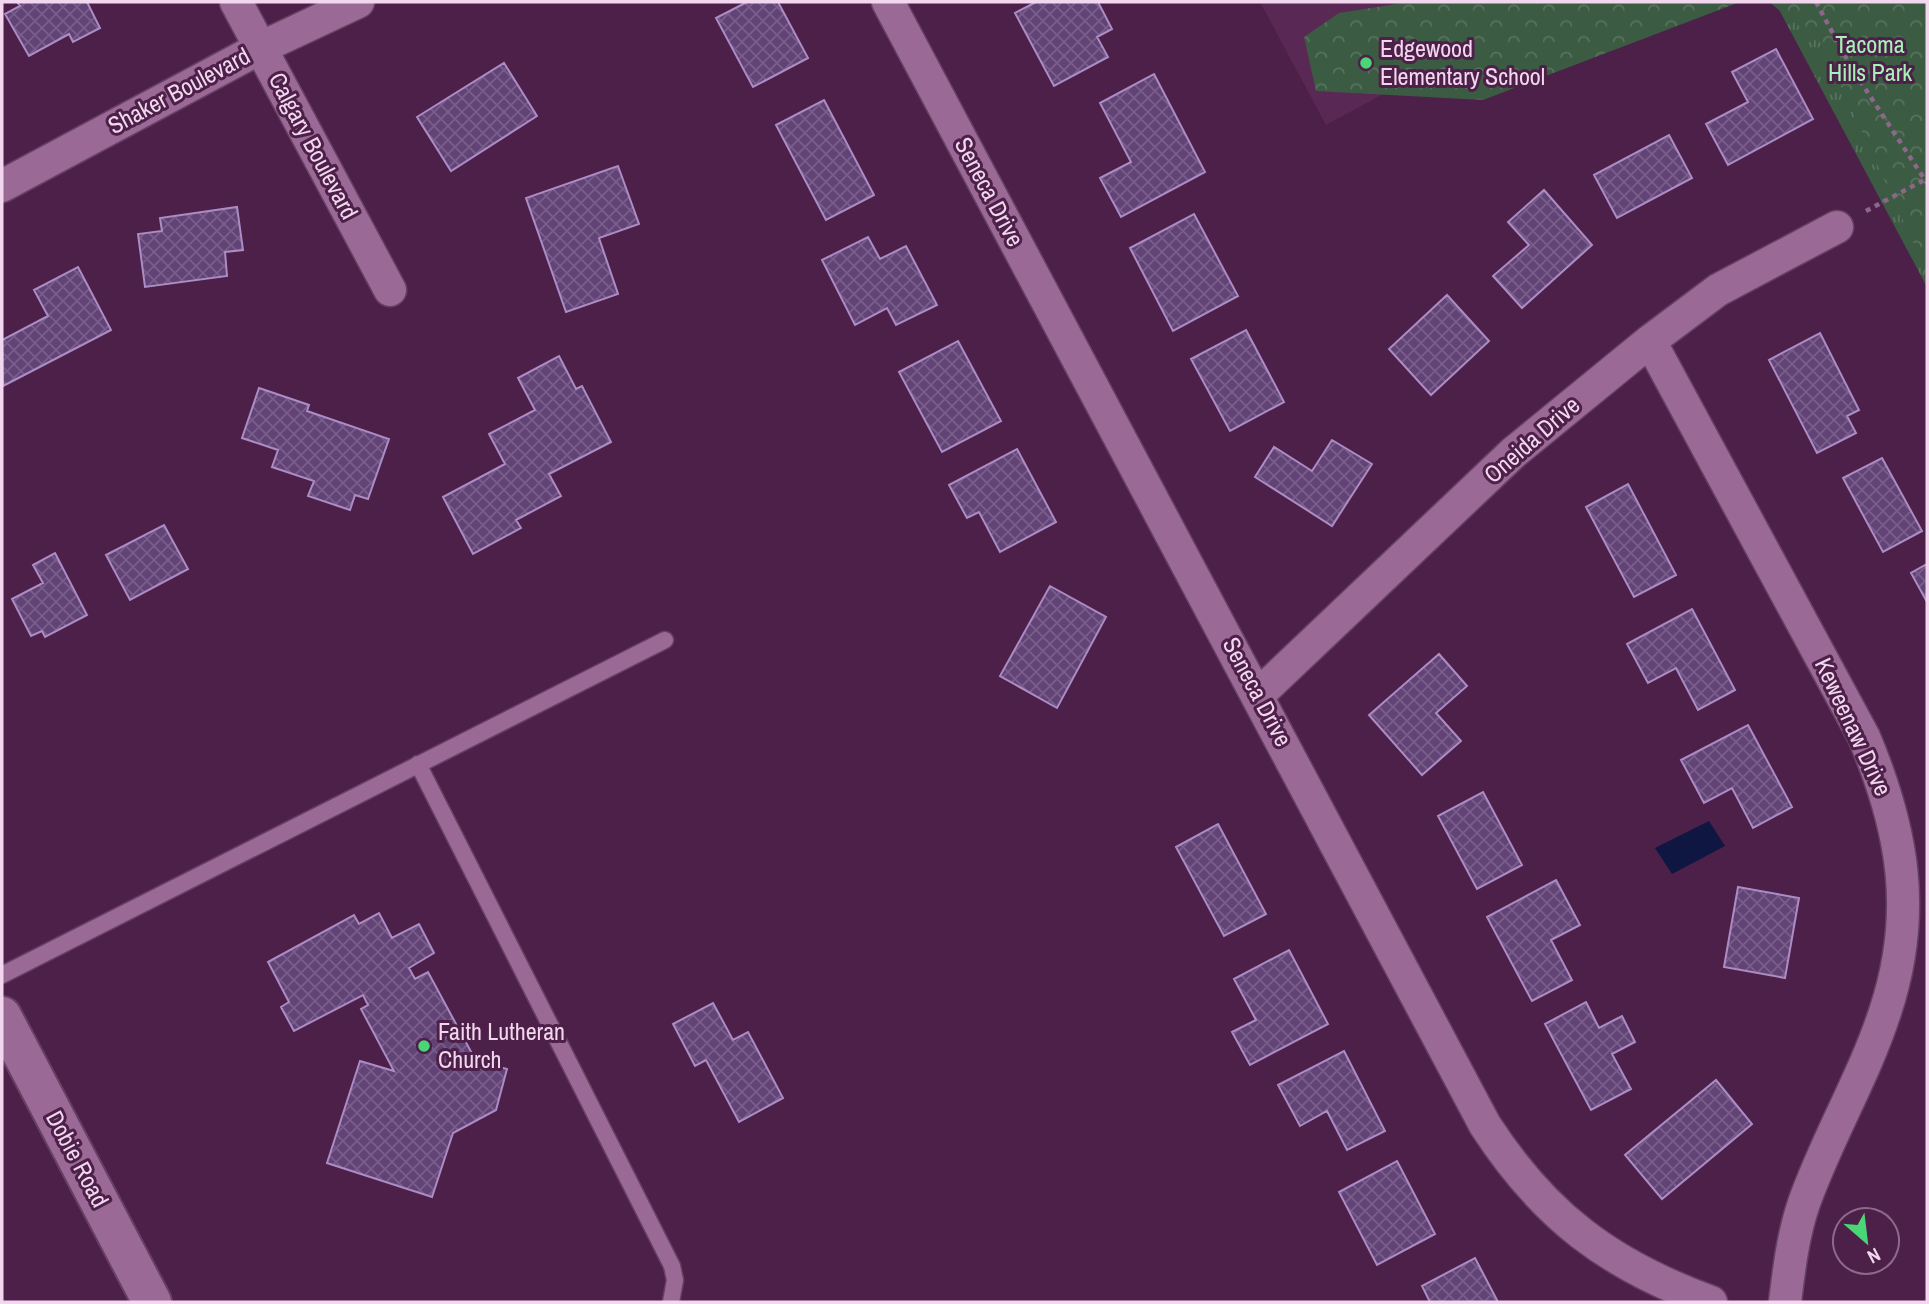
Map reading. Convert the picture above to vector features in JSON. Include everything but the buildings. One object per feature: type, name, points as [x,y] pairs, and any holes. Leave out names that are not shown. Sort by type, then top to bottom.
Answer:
[{"type":"street","name":"Calgary Boulevard","points":[[236,2],[390,290]]},
{"type":"street","name":"Shaker Boulevard","points":[[2,186],[260,48],[359,2]]},
{"type":"street","name":"Seneca Drive","points":[[888,2],[1485,1125],[1507,1158],[1559,1217],[1590,1242],[1659,1282],[1711,1302]]},
{"type":"street","name":"Oneida Drive","points":[[1258,695],[1513,453],[1650,341],[1718,290],[1837,227]]},
{"type":"street","name":"Keweenaw Drive","points":[[1650,341],[1864,737],[1887,793],[1899,847],[1904,889],[1900,946],[1885,1011],[1803,1205],[1791,1257],[1785,1302]]},
{"type":"street","name":"Dobie Road","points":[[2,1016],[152,1302]]},
{"type":"lane","points":[[2,975],[665,640]]},
{"type":"lane","points":[[418,764],[672,1266],[675,1280],[671,1302]]},
{"type":"path","points":[[1816,2],[1851,67],[1926,180],[1837,227]]},
{"type":"shaded area","name":"Edgewood Elementary School","points":[[1260,2],[1554,2],[1326,125]]},
{"type":"shaded area","points":[[1709,821],[1725,846],[1672,874],[1655,848]]},
{"type":"green space","points":[[1409,2],[1740,2],[1483,100],[1316,91],[1304,37],[1339,13]]},
{"type":"green space","name":"Tacoma Hills Park","points":[[1769,2],[1927,2],[1927,272],[1821,43]]},
{"type":"green space","name":"Tacoma Hills Park","points":[[1775,2],[1927,2],[1927,287]]},
{"type":"place","name":"Edgewood Elementary School","points":[[1366,63]]},
{"type":"place","name":"Faith Lutheran Church","points":[[424,1046]]}]
